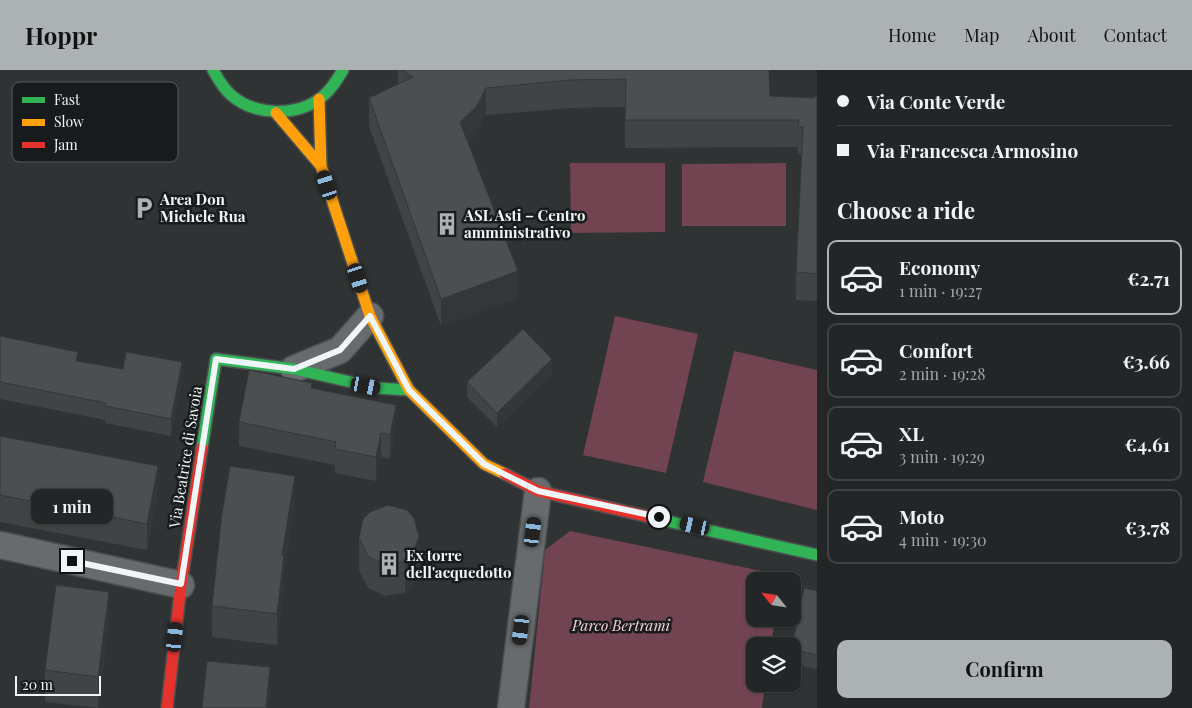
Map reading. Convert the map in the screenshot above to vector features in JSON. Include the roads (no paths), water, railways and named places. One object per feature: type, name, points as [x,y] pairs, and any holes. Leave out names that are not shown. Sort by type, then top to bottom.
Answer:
[{"type":"street","points":[[213,70],[217,79],[232,97],[253,108],[276,113],[299,109],[320,99],[334,85],[343,70]]},
{"type":"street","points":[[320,99],[320,166],[370,316],[409,390],[484,464],[538,491],[817,555]]},
{"type":"street","points":[[276,113],[320,166]]},
{"type":"street","points":[[294,369],[340,350],[370,316]]},
{"type":"street","name":"Via Beatrice di Savoia","points":[[167,708],[181,584],[216,359],[294,369]]},
{"type":"street","points":[[294,369],[377,388],[409,390]]},
{"type":"street","points":[[511,708],[538,491]]},
{"type":"street","points":[[0,545],[181,584]]},
{"type":"place","name":"Area Don Michele Rua","points":[[144,208]]},
{"type":"place","name":"ASL Asti – Centro amministrativo","points":[[447,224]]},
{"type":"place","name":"Ex torre dell'acquedotto","points":[[389,564]]},
{"type":"park label","name":"Parco Bertrami","points":[[621,625]]}]
